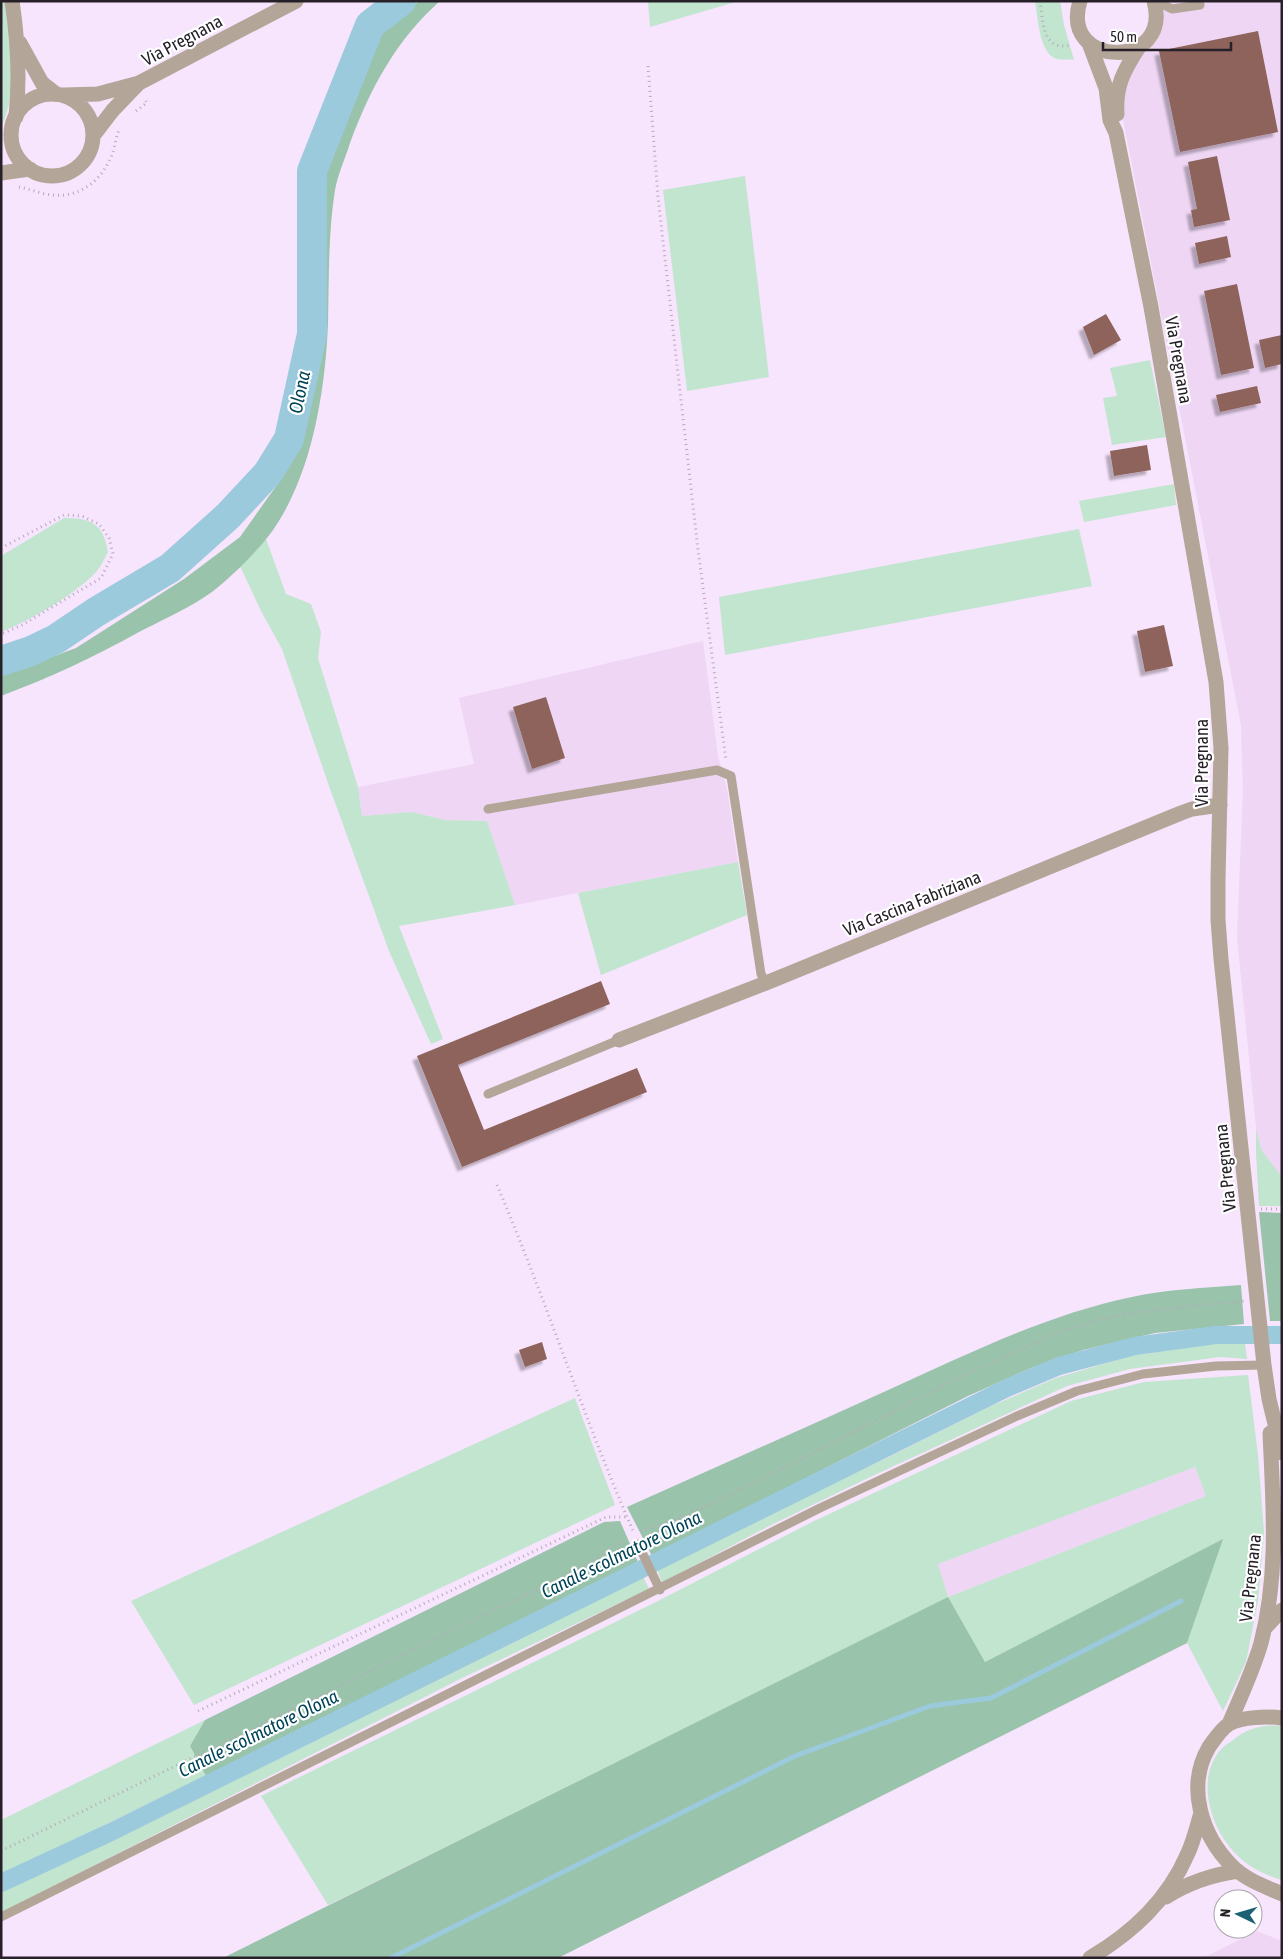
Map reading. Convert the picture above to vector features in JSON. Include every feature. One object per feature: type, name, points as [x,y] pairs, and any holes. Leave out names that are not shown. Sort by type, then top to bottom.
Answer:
[{"type":"street","points":[[12,1],[18,39],[19,70],[12,143],[22,162],[30,168],[41,174],[53,176],[65,174],[76,168],[88,154],[93,136],[93,127],[85,110],[79,103],[59,94],[42,83],[18,39]]},
{"type":"street","name":"Via Pregnana","points":[[59,94],[98,94],[138,83],[296,1]]},
{"type":"street","name":"Via Pregnana","points":[[1155,1],[1156,18],[1153,29],[1124,71],[1117,94],[1116,133],[1151,307],[1216,682],[1221,748],[1218,920],[1263,1360],[1269,1399],[1282,1453]]},
{"type":"street","name":"Via Pregnana","points":[[1077,5],[1079,26],[1104,81],[1110,120],[1116,133]]},
{"type":"street","points":[[1086,39],[1098,49],[1109,53],[1124,53],[1139,47]]},
{"type":"street","name":"Via Pregnana","points":[[93,136],[113,110],[138,83]]},
{"type":"street","points":[[1,140],[22,107],[32,99],[44,95],[59,94]]},
{"type":"street","points":[[1,173],[30,168]]},
{"type":"street","name":"Via Cascina Fabriziana","points":[[619,1040],[766,983],[1181,812],[1220,805]]},
{"type":"street","name":"Via Pregnana","points":[[1229,1724],[1261,1642],[1269,1599],[1274,1524],[1269,1399]]},
{"type":"street","points":[[1263,1631],[1282,1610]]},
{"type":"street","points":[[1282,1718],[1254,1718],[1229,1724],[1214,1739],[1205,1754],[1197,1782],[1201,1813],[1209,1833],[1221,1853],[1238,1871],[1282,1902]]},
{"type":"street","points":[[1090,1958],[1127,1933],[1161,1901],[1176,1878],[1189,1852],[1201,1813]]},
{"type":"street","points":[[1161,1901],[1198,1880],[1217,1874],[1238,1871]]},
{"type":"street","points":[[1255,1882],[1282,1894]]},
{"type":"lane","points":[[1155,1],[1172,9],[1199,3]]},
{"type":"lane","points":[[488,809],[717,770],[731,776],[761,974],[766,983]]},
{"type":"lane","points":[[488,1094],[619,1040]]},
{"type":"lane","points":[[1,1917],[820,1508],[1017,1416],[1077,1391],[1143,1374],[1263,1360]]},
{"type":"lane","points":[[638,1544],[659,1589]]},
{"type":"path","points":[[1040,1],[1044,28],[1053,44],[1063,47],[1086,39]]},
{"type":"path","points":[[648,66],[660,207],[698,550],[724,752],[731,776]]},
{"type":"path","points":[[131,114],[147,104],[138,83]]},
{"type":"path","points":[[13,187],[60,196],[85,189],[99,177],[111,159],[120,128]]},
{"type":"path","points":[[1,548],[64,515],[82,516],[99,524],[109,538],[113,554],[101,578],[22,625],[1,634]]},
{"type":"path","points":[[497,1185],[536,1277],[580,1402],[634,1534]]},
{"type":"path","points":[[1,1851],[581,1568],[614,1549],[634,1534],[688,1515],[788,1466],[956,1379],[1054,1334],[1101,1319],[1153,1310],[1257,1306]]},
{"type":"path","points":[[198,1711],[606,1516],[626,1517]]},
{"type":"shaded area","points":[[1161,1],[1282,1],[1282,1177],[1261,1149],[1256,1128],[1237,937],[1243,791],[1241,725],[1123,119],[1124,93],[1137,58],[1161,27],[1163,14]]},
{"type":"shaded area","points":[[703,641],[718,756],[727,789],[738,862],[515,905],[487,821],[445,820],[412,812],[362,816],[358,787],[474,764],[459,698]]},
{"type":"shaded area","points":[[1195,1467],[1206,1496],[948,1597],[938,1564]]},
{"type":"shaded area","points":[[1263,1933],[1282,1941],[1282,1958],[1203,1958],[1241,1939],[1263,1939]]},
{"type":"green space","points":[[1,1],[6,1],[10,32],[12,82],[7,113],[1,127]]},
{"type":"green space","points":[[419,1],[440,1],[410,32],[386,66],[366,104],[336,184],[330,240],[328,324],[320,404],[307,458],[298,484],[273,530],[250,557],[203,598],[88,658],[1,696],[1,676],[76,648],[184,579],[240,537],[279,482],[299,446],[319,332],[323,173],[382,30]]},
{"type":"green space","points":[[648,1],[739,1],[650,27]]},
{"type":"green space","points":[[1035,1],[1060,1],[1064,25],[1074,60],[1057,59],[1046,50],[1040,34]]},
{"type":"green space","points":[[745,176],[769,377],[687,391],[663,190]]},
{"type":"green space","points":[[1150,360],[1166,437],[1112,445],[1103,398],[1117,396],[1110,368]]},
{"type":"green space","points":[[1174,484],[1176,505],[1084,522],[1079,501]]},
{"type":"green space","points":[[64,518],[82,519],[99,528],[106,542],[108,552],[102,563],[98,570],[65,598],[25,621],[1,632],[1,556]]},
{"type":"green space","points":[[1079,529],[1092,586],[725,655],[719,597]]},
{"type":"green space","points":[[266,539],[286,594],[311,604],[321,632],[318,658],[358,787],[362,816],[412,812],[445,820],[487,821],[515,905],[399,926],[443,1039],[431,1044],[389,951],[282,649],[261,611],[240,566]]},
{"type":"green space","points":[[738,862],[747,915],[601,975],[578,893]]},
{"type":"green space","points":[[1256,1128],[1261,1149],[1282,1177],[1282,1206],[1259,1206]]},
{"type":"green space","points":[[1259,1212],[1282,1213],[1282,1321],[1270,1321]]},
{"type":"green space","points":[[1241,1285],[1244,1324],[1155,1333],[1083,1350],[1031,1368],[968,1396],[652,1556],[627,1507],[976,1350],[1037,1325],[1068,1314],[1145,1294]]},
{"type":"green space","points":[[1214,1343],[1245,1343],[1247,1359],[1220,1357],[1130,1369],[1067,1386],[767,1527],[662,1583],[657,1569],[989,1407],[1056,1378],[1130,1356]]},
{"type":"green space","points":[[1248,1375],[1258,1455],[1264,1532],[1258,1601],[1246,1662],[1223,1711],[1187,1643],[1222,1540],[985,1662],[948,1598],[328,1905],[261,1796],[656,1602],[812,1522],[1071,1401],[1144,1382]],"holes":[[[1195,1467],[1206,1496],[948,1597],[938,1564]]]},
{"type":"green space","points":[[575,1398],[615,1505],[194,1705],[131,1601]]},
{"type":"green space","points":[[620,1521],[638,1562],[206,1776],[190,1746],[205,1720],[604,1522]]},
{"type":"green space","points":[[1223,1539],[1187,1643],[558,1958],[223,1958],[948,1597],[985,1662]]},
{"type":"green space","points":[[642,1574],[649,1589],[462,1678],[1,1913],[1,1893],[506,1646]]},
{"type":"green space","points":[[205,1720],[190,1746],[206,1776],[1,1875],[1,1820]]},
{"type":"green space","points":[[1268,1726],[1282,1726],[1282,1880],[1251,1867],[1227,1844],[1214,1819],[1210,1806],[1208,1778],[1211,1765],[1218,1753],[1237,1737],[1249,1730]]},
{"type":"building","points":[[1258,31],[1278,132],[1180,152],[1159,51]]},
{"type":"building","points":[[1217,156],[1230,220],[1194,227],[1191,210],[1197,209],[1188,162]]},
{"type":"building","points":[[1227,236],[1231,257],[1199,264],[1195,243]]},
{"type":"building","points":[[1237,284],[1254,368],[1221,375],[1204,291]]},
{"type":"building","points":[[1106,314],[1121,340],[1094,355],[1083,327]]},
{"type":"building","points":[[1282,335],[1282,364],[1265,368],[1259,340]]},
{"type":"building","points":[[1257,386],[1261,403],[1220,412],[1216,395]]},
{"type":"building","points":[[1147,445],[1151,470],[1114,476],[1110,451]]},
{"type":"building","points":[[1164,625],[1173,666],[1145,672],[1137,631]]},
{"type":"building","points":[[546,697],[565,758],[532,769],[513,707]]},
{"type":"building","points":[[601,981],[610,1004],[458,1065],[484,1130],[637,1068],[647,1092],[462,1167],[417,1056]]},
{"type":"building","points":[[542,1342],[547,1359],[525,1367],[519,1350]]},
{"type":"waterway","name":"Olona","points":[[1,661],[31,651],[56,639],[96,612],[170,568],[228,516],[268,473],[289,439],[312,334],[312,171],[370,25],[401,1]]},
{"type":"waterway","name":"Canale scolmatore Olona","points":[[1,1883],[111,1832],[1007,1388],[1059,1366],[1135,1346],[1216,1335],[1282,1335]]},
{"type":"waterway","points":[[391,1958],[795,1756],[930,1706],[991,1698],[1181,1601]]}]
